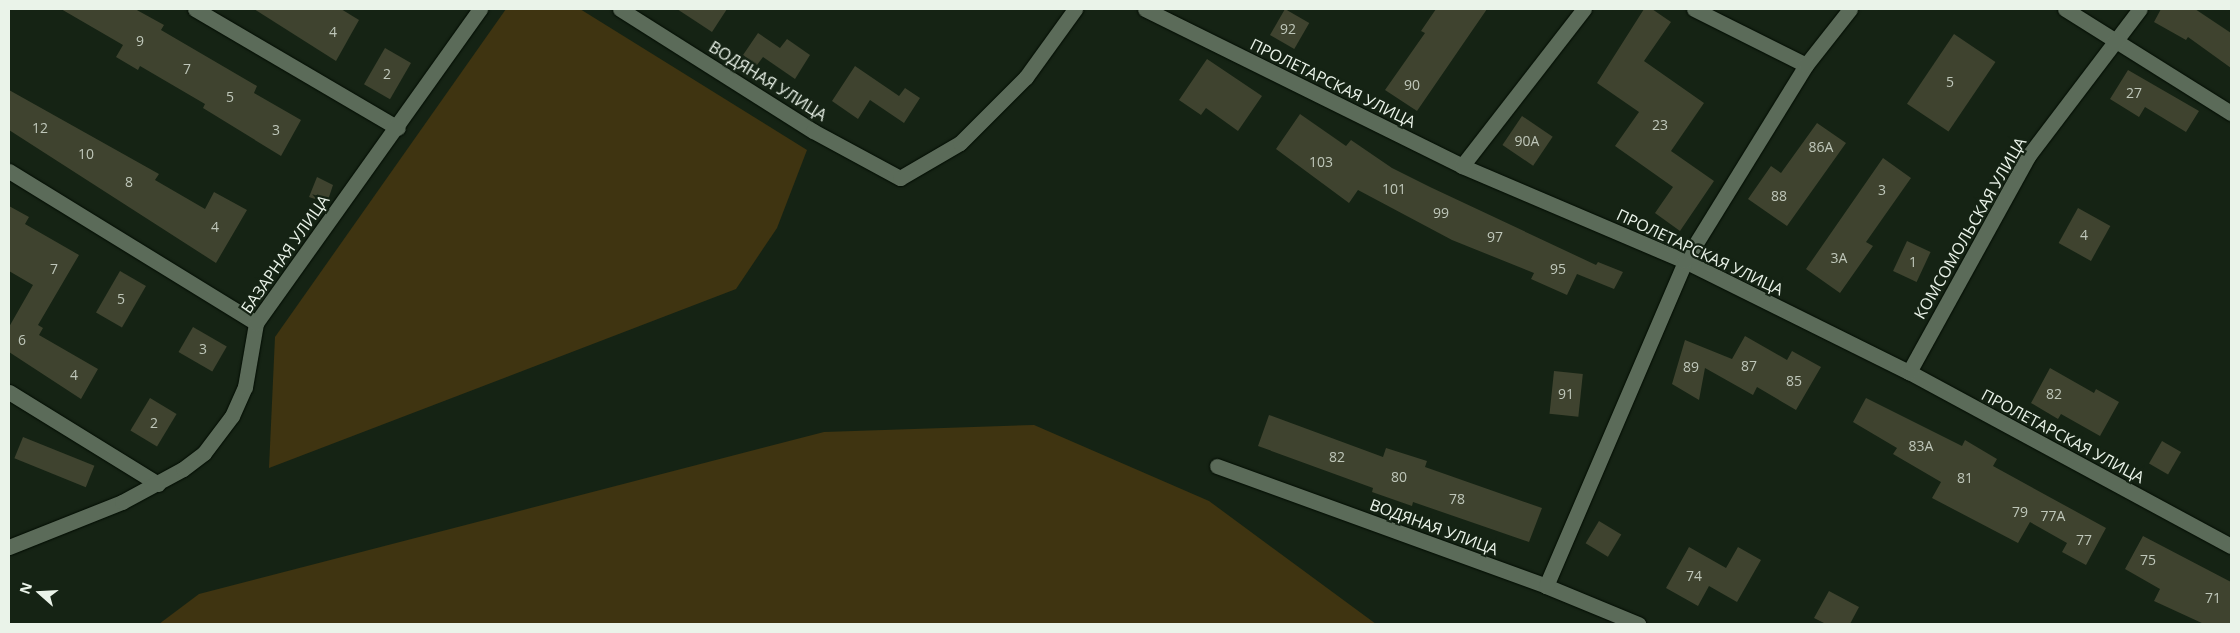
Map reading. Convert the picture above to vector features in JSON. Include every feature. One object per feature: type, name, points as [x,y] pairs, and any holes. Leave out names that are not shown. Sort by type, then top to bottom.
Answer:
[{"type":"street","points":[[194,9],[398,128]]},
{"type":"street","name":"БАЗАРНАЯ УЛИЦА","points":[[9,547],[158,484],[204,453],[232,416],[245,387],[256,323],[398,128],[480,9]]},
{"type":"street","name":"ВОДЯНАЯ УЛИЦА","points":[[620,9],[813,131],[900,178],[960,143],[1026,77],[1076,9]]},
{"type":"street","name":"ПРОЛЕТАРСКАЯ УЛИЦА","points":[[1146,9],[1462,166],[1685,261],[1909,372],[2231,546]]},
{"type":"street","points":[[1462,166],[1584,9]]},
{"type":"street","points":[[1694,9],[1806,65]]},
{"type":"street","points":[[1546,586],[1685,261],[1806,65],[1850,9]]},
{"type":"street","points":[[2065,9],[2114,42],[2231,112]]},
{"type":"street","name":"КОМСОМОЛЬСКАЯ УЛИЦА","points":[[1909,372],[2029,155],[2140,9]]},
{"type":"street","points":[[9,171],[256,323]]},
{"type":"street","points":[[9,392],[158,484]]},
{"type":"street","name":"ВОДЯНАЯ УЛИЦА","points":[[1217,466],[1546,586],[1638,624]]},
{"type":"shaded area","points":[[506,9],[580,9],[807,150],[777,228],[736,289],[269,468],[275,337]]},
{"type":"shaded area","points":[[1034,425],[1209,501],[1376,624],[159,624],[199,594],[824,432]]},
{"type":"building","points":[[61,9],[135,9],[164,25],[161,30],[257,86],[254,93],[301,120],[281,156],[203,108],[205,104],[140,66],[138,70],[116,57],[123,45]]},
{"type":"building","points":[[254,9],[341,9],[359,20],[336,61]]},
{"type":"building","points":[[677,9],[727,9],[712,32]]},
{"type":"building","points":[[1285,9],[1309,23],[1294,49],[1270,35]]},
{"type":"building","points":[[1436,9],[1487,9],[1417,111],[1385,90],[1425,33],[1421,31]]},
{"type":"building","points":[[1644,9],[1652,9],[1671,22],[1644,61],[1704,103],[1671,151],[1714,181],[1680,231],[1655,213],[1673,187],[1615,146],[1639,112],[1597,83]]},
{"type":"building","points":[[2161,9],[2195,9],[2231,33],[2231,68],[2188,37],[2186,40],[2154,22]]},
{"type":"building","points":[[758,33],[780,48],[787,39],[810,55],[795,79],[763,57],[757,65],[743,55]]},
{"type":"building","points":[[1954,34],[1995,62],[1948,132],[1907,104]]},
{"type":"building","points":[[385,48],[411,63],[390,99],[364,84]]},
{"type":"building","points":[[1207,59],[1262,96],[1238,131],[1206,108],[1201,115],[1179,100]]},
{"type":"building","points":[[855,66],[899,96],[905,88],[920,98],[904,123],[870,100],[858,119],[832,101]]},
{"type":"building","points":[[2128,70],[2199,111],[2186,132],[2145,107],[2139,117],[2110,99]]},
{"type":"building","points":[[9,90],[159,174],[155,180],[205,209],[214,192],[247,210],[216,263],[9,130]]},
{"type":"building","points":[[1300,114],[1346,146],[1351,140],[1392,168],[1430,187],[1596,265],[1598,262],[1623,272],[1614,289],[1577,274],[1567,295],[1531,279],[1534,273],[1452,240],[1358,190],[1349,203],[1276,149]]},
{"type":"building","points":[[1522,116],[1553,137],[1533,166],[1502,145]]},
{"type":"building","points":[[1817,123],[1846,143],[1787,226],[1748,199],[1771,166],[1781,173]]},
{"type":"building","points":[[1883,158],[1911,178],[1866,242],[1873,246],[1840,293],[1806,269]]},
{"type":"building","points":[[317,177],[333,185],[327,203],[309,197]]},
{"type":"building","points":[[9,206],[29,217],[25,224],[79,255],[38,325],[43,328],[39,335],[98,369],[81,399],[9,352],[9,327],[33,285],[9,271]]},
{"type":"building","points":[[2078,208],[2110,226],[2091,261],[2059,243]]},
{"type":"building","points":[[1907,241],[1931,252],[1917,282],[1893,271]]},
{"type":"building","points":[[120,271],[146,286],[122,328],[96,313]]},
{"type":"building","points":[[193,327],[227,346],[212,372],[178,352]]},
{"type":"building","points":[[1745,336],[1787,360],[1792,351],[1821,367],[1796,410],[1757,387],[1753,395],[1705,368],[1699,400],[1672,384],[1685,340],[1732,359]]},
{"type":"building","points":[[2050,368],[2094,393],[2096,389],[2119,402],[2100,436],[2061,414],[2058,419],[2031,403]]},
{"type":"building","points":[[1554,371],[1583,374],[1578,417],[1550,414]]},
{"type":"building","points":[[150,398],[177,414],[157,447],[130,431]]},
{"type":"building","points":[[1866,398],[1962,446],[1965,440],[1997,459],[1993,466],[2106,528],[2086,565],[2062,552],[2067,543],[2030,522],[2018,543],[1932,498],[1941,482],[1893,454],[1897,448],[1853,422]]},
{"type":"building","points":[[1269,415],[1383,457],[1386,448],[1427,461],[1425,467],[1542,508],[1529,542],[1413,502],[1412,506],[1372,492],[1373,488],[1258,446]]},
{"type":"building","points":[[23,437],[94,466],[86,487],[14,458]]},
{"type":"building","points":[[2162,441],[2181,452],[2168,475],[2149,464]]},
{"type":"building","points":[[1599,521],[1621,534],[1608,557],[1586,543]]},
{"type":"building","points":[[2143,536],[2231,582],[2231,624],[2204,624],[2154,601],[2160,589],[2125,569]]},
{"type":"building","points":[[1689,547],[1726,568],[1738,547],[1761,560],[1737,602],[1709,586],[1698,606],[1666,588]]},
{"type":"building","points":[[1829,591],[1859,607],[1850,624],[1826,624],[1814,618]]}]
